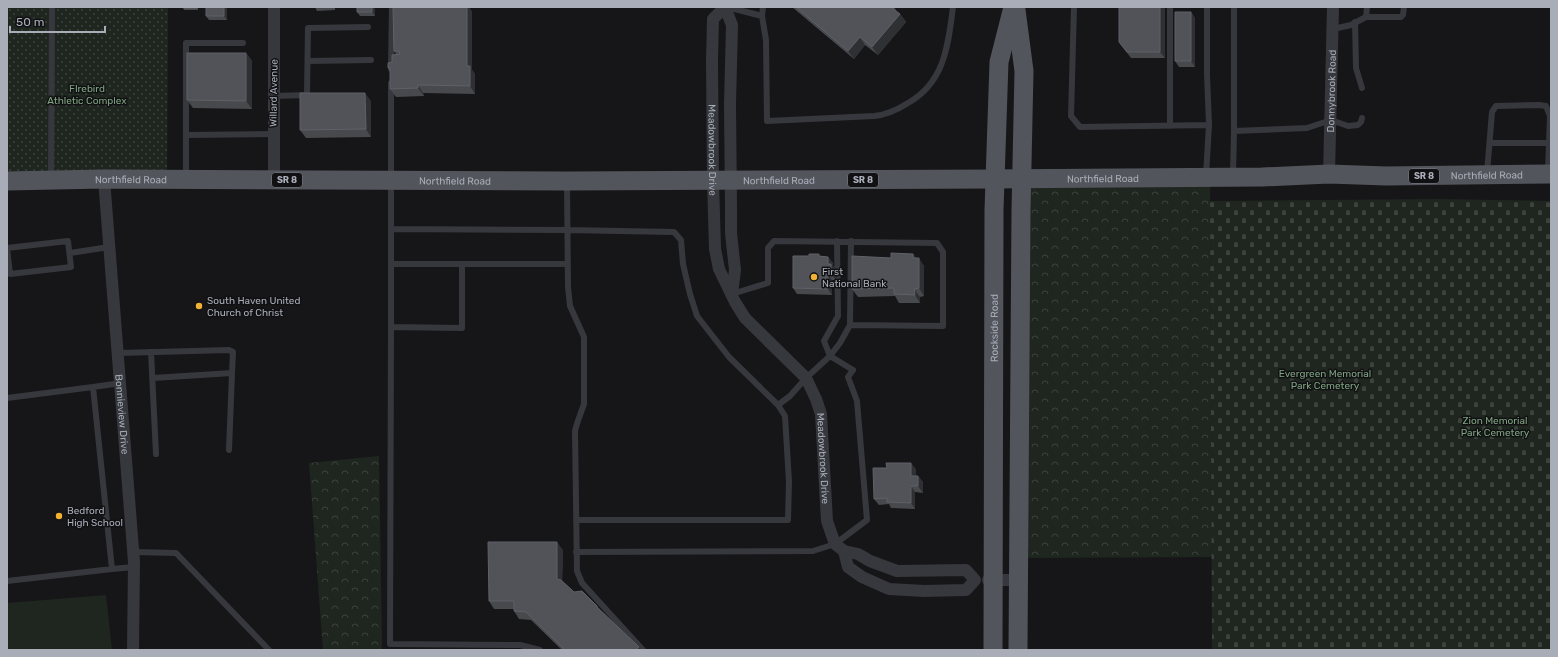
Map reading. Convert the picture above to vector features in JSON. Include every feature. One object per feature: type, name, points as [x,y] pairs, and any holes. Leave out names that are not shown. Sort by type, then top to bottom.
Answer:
[{"type":"main road","name":"Rockside Road","points":[[1015,7],[1024,71],[1018,650]]},
{"type":"main road","name":"Rockside Road","points":[[993,650],[994,210],[999,62],[1015,7]]},
{"type":"main road","name":"Northfield Road","points":[[7,181],[104,179],[1022,179],[1329,174],[1386,176],[1549,174]]},
{"type":"street","name":"Willard Avenue","points":[[274,7],[274,180]]},
{"type":"street","name":"Meadowbrook Drive","points":[[732,294],[735,270],[731,233],[722,180],[712,60],[713,19],[726,7],[732,25],[730,104],[722,180],[715,249],[719,269],[732,294],[745,318],[806,378],[816,399],[821,414],[827,521],[848,567],[862,577],[889,589],[930,591],[966,590],[975,580]]},
{"type":"street","name":"Donnybrook Road","points":[[1329,174],[1333,7]]},
{"type":"street","name":"Bonnieview Drive","points":[[104,179],[119,353],[134,567],[133,650]]},
{"type":"street","points":[[840,548],[897,571],[966,570],[975,580],[1018,580]]},
{"type":"lane","points":[[51,180],[52,7]]},
{"type":"lane","points":[[392,7],[390,180],[390,644],[520,645],[540,650]]},
{"type":"lane","points":[[726,7],[762,16]]},
{"type":"lane","points":[[763,7],[762,16],[766,40],[767,120],[866,117],[884,115],[896,110],[924,93],[935,80],[946,51],[954,7]]},
{"type":"lane","points":[[1074,7],[1071,116],[1080,127],[1209,125]]},
{"type":"lane","points":[[1170,7],[1170,126]]},
{"type":"lane","points":[[1206,177],[1209,125],[1207,7]]},
{"type":"lane","points":[[1233,176],[1234,7]]},
{"type":"lane","points":[[1366,17],[1367,7]]},
{"type":"lane","points":[[1333,28],[1355,22],[1366,17],[1401,17],[1404,7]]},
{"type":"lane","points":[[1355,22],[1356,68],[1362,88]]},
{"type":"lane","points":[[307,95],[308,28],[368,27]]},
{"type":"lane","points":[[186,179],[186,43],[243,43]]},
{"type":"lane","points":[[308,61],[371,60]]},
{"type":"lane","points":[[274,96],[314,95]]},
{"type":"lane","points":[[1487,175],[1492,112],[1496,106],[1539,105],[1546,106],[1550,116],[1549,174]]},
{"type":"lane","points":[[1234,131],[1307,128],[1331,120],[1348,126],[1355,126],[1361,122],[1362,118]]},
{"type":"lane","points":[[186,135],[273,134]]},
{"type":"lane","points":[[1490,143],[1549,143]]},
{"type":"lane","points":[[567,180],[568,287],[570,306],[584,337],[584,404],[576,424],[575,431],[577,571],[582,583],[643,650]]},
{"type":"lane","points":[[391,229],[674,232],[681,240],[683,264],[697,316],[729,357],[778,405],[785,416],[788,446],[788,520],[576,520]]},
{"type":"lane","points":[[68,241],[70,253],[71,267],[10,274],[7,248],[68,241]]},
{"type":"lane","points":[[732,294],[768,283],[768,248],[774,241],[936,243],[943,252],[943,326],[850,325]]},
{"type":"lane","points":[[576,552],[813,550],[840,548],[867,520],[857,401],[848,378],[853,370],[830,356],[824,341],[838,316],[837,241]]},
{"type":"lane","points":[[778,405],[790,396],[806,378],[830,356],[840,343],[850,325],[851,241]]},
{"type":"lane","points":[[70,253],[109,247]]},
{"type":"lane","points":[[391,264],[568,264]]},
{"type":"lane","points":[[391,327],[462,328],[462,264]]},
{"type":"lane","points":[[119,353],[229,350],[233,352],[229,450]]},
{"type":"lane","points":[[151,352],[156,454]]},
{"type":"lane","points":[[152,378],[232,373]]},
{"type":"lane","points":[[7,398],[121,383]]},
{"type":"lane","points":[[93,387],[112,570]]},
{"type":"lane","points":[[133,552],[176,553],[269,650]]},
{"type":"lane","points":[[7,581],[134,567]]},
{"type":"green space","name":"FIrebird Athletic Complex","points":[[7,7],[168,7],[167,179],[7,181]]},
{"type":"green space","points":[[1210,176],[1212,557],[1019,558],[1022,179]]},
{"type":"green space","name":"Evergreen Memorial Park Cemetery","points":[[1438,199],[1551,201],[1551,650],[1212,650],[1210,201]]},
{"type":"green space","points":[[379,456],[382,650],[323,650],[309,463]]},
{"type":"green space","points":[[106,595],[112,650],[7,650],[7,603]]},
{"type":"building","points":[[197,7],[197,8],[183,8]]},
{"type":"building","points":[[206,7],[224,7],[224,16],[206,16]]},
{"type":"building","points":[[357,7],[372,7],[372,12],[357,12]]},
{"type":"building","points":[[393,7],[467,7],[467,66],[470,66],[470,86],[418,85],[418,88],[390,89],[390,68],[388,68],[388,63],[392,62],[392,55],[400,54],[399,51],[394,51]]},
{"type":"building","points":[[796,7],[892,7],[900,14],[872,47],[860,37],[848,51]]},
{"type":"building","points":[[1119,7],[1160,7],[1160,52],[1127,52],[1119,42]]},
{"type":"building","points":[[1175,12],[1191,12],[1191,61],[1175,61]]},
{"type":"building","points":[[187,53],[246,53],[246,101],[187,100]]},
{"type":"building","points":[[300,93],[365,93],[366,129],[300,130]]},
{"type":"building","points":[[891,253],[913,254],[913,258],[919,258],[919,288],[914,289],[915,295],[894,294],[894,288],[852,289],[852,256],[891,258]]},
{"type":"building","points":[[809,254],[819,254],[819,256],[828,257],[828,264],[831,264],[831,274],[828,274],[828,289],[793,288],[793,256],[809,256]]},
{"type":"building","points":[[886,463],[911,463],[911,476],[918,476],[918,486],[911,486],[911,503],[887,502],[887,498],[874,499],[873,468],[887,468]]},
{"type":"building","points":[[488,542],[557,542],[557,579],[561,580],[574,592],[582,591],[639,647],[636,650],[565,650],[526,612],[514,611],[514,601],[489,601]]},
{"type":"place","name":"First National Bank","points":[[814,277]]},
{"type":"place","name":"South Haven United Church of Christ","points":[[199,306]]},
{"type":"place","name":"Bedford High School","points":[[59,516]]},
{"type":"park label","name":"Zion Memorial Park Cemetery","points":[[1495,426]]}]
